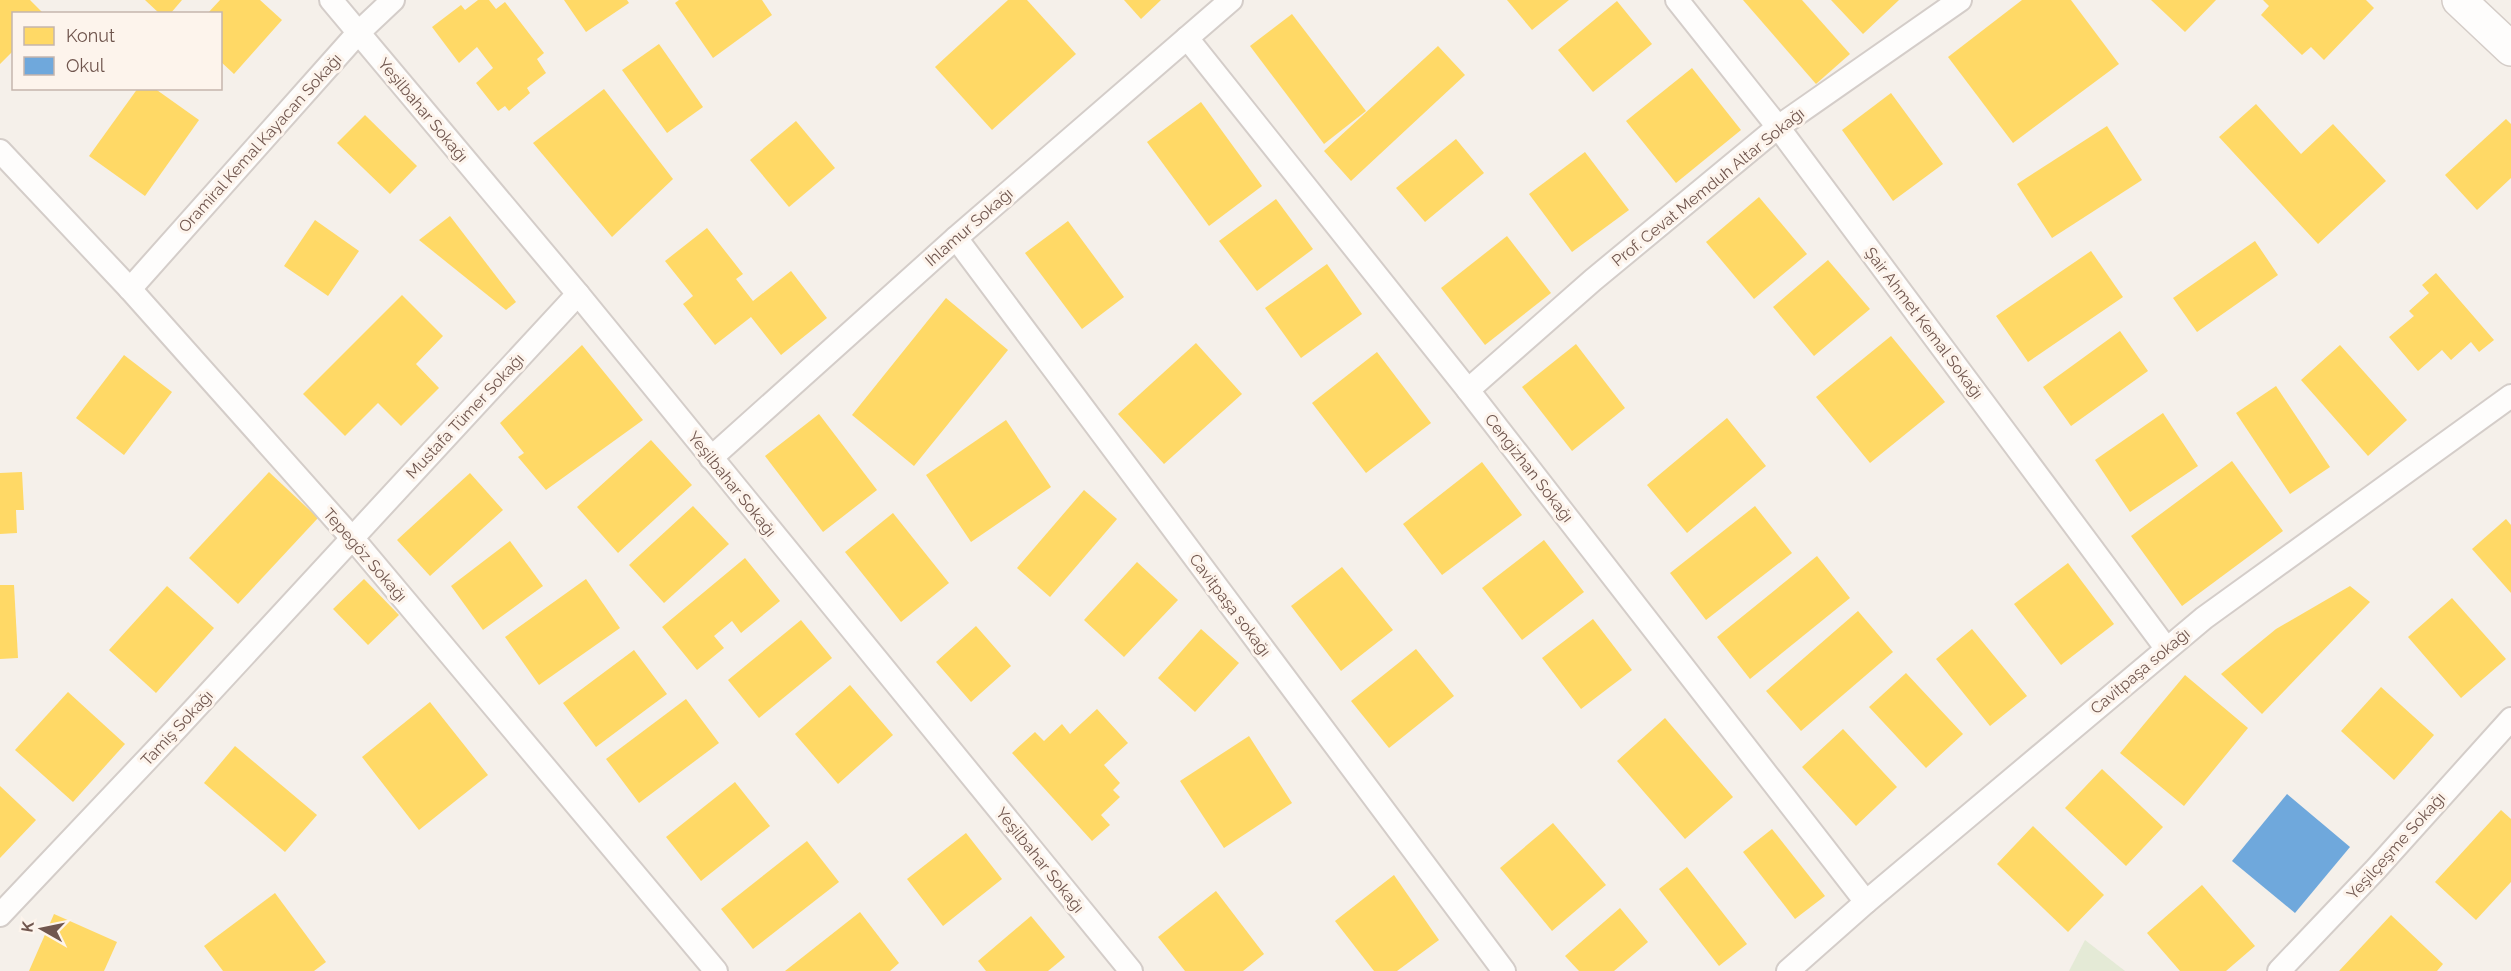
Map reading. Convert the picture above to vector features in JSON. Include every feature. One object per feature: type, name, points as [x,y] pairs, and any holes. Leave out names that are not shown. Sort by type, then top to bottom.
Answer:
[{"type":"main road","points":[[2459,0],[2511,49]]},
{"type":"street","name":"Yeşilbahar Sokağı","points":[[331,0],[578,294],[1131,971]]},
{"type":"street","name":"Oramiral Kemal Kayacan Sokağı","points":[[130,289],[358,33],[393,0]]},
{"type":"street","name":"Ihlamur Sokağı","points":[[711,458],[956,238],[1231,0]]},
{"type":"street","name":"Şair Ahmet Kemal Sokağı","points":[[1677,0],[1778,127],[2166,648]]},
{"type":"street","name":"Prof. Cevat Memduh Altar Sokağı","points":[[1468,390],[1593,280],[1778,127],[1960,0]]},
{"type":"street","name":"Cengizhan Sokağı","points":[[1187,38],[1468,390],[1866,902]]},
{"type":"street","name":"Tepegöz Sokağı","points":[[0,151],[130,289],[352,537],[716,971]]},
{"type":"street","name":"Cavitpaşa sokağı","points":[[956,238],[1502,970]]},
{"type":"street","name":"Mustafa Tümer Sokağı","points":[[352,537],[578,294]]},
{"type":"street","name":"Cavitpaşa sokağı","points":[[1788,971],[2166,648],[2242,589],[2434,454],[2511,396]]},
{"type":"street","name":"Tamiş Sokağı","points":[[0,915],[176,729],[352,537]]},
{"type":"street","name":"Yeşilçeşme Sokağı","points":[[2279,971],[2376,869],[2511,719]]},
{"type":"green space","points":[[2085,940],[2125,971],[2069,971]]},
{"type":"building: Konut","points":[[0,0],[30,0],[42,12],[12,12],[12,52],[0,64]]},
{"type":"building: Konut","points":[[145,0],[182,0],[172,12],[158,12]]},
{"type":"building: Konut","points":[[220,0],[260,0],[282,20],[234,74],[222,63],[222,12],[209,12]]},
{"type":"building: Konut","points":[[478,0],[489,0],[496,9],[505,2],[544,53],[537,59],[546,73],[527,88],[530,93],[509,111],[505,106],[498,111],[476,83],[493,68],[477,47],[459,63],[432,27],[461,5],[465,10]]},
{"type":"building: Konut","points":[[564,0],[627,0],[629,3],[586,32]]},
{"type":"building: Konut","points":[[679,0],[762,0],[772,15],[713,58],[675,3]]},
{"type":"building: Konut","points":[[1008,0],[1027,0],[1076,54],[992,130],[935,67]]},
{"type":"building: Konut","points":[[1124,0],[1161,0],[1141,19]]},
{"type":"building: Konut","points":[[1507,0],[1569,0],[1532,30]]},
{"type":"building: Konut","points":[[1743,0],[1802,0],[1850,54],[1816,84]]},
{"type":"building: Konut","points":[[1831,0],[1899,0],[1863,34]]},
{"type":"building: Konut","points":[[2022,0],[2071,0],[2119,64],[2013,143],[1948,57]]},
{"type":"building: Konut","points":[[2151,0],[2216,0],[2185,32]]},
{"type":"building: Konut","points":[[2263,0],[2366,0],[2374,8],[2324,60],[2311,47],[2302,55],[2261,15],[2269,6]]},
{"type":"building: Konut","points":[[1617,1],[1652,44],[1593,92],[1558,50]]},
{"type":"building: Konut","points":[[1292,14],[1366,111],[1324,144],[1250,46]]},
{"type":"building: Konut","points":[[659,44],[703,107],[667,133],[622,70]]},
{"type":"building: Konut","points":[[1438,46],[1465,75],[1351,181],[1324,151]]},
{"type":"building: Konut","points":[[1692,68],[1741,130],[1676,183],[1626,121]]},
{"type":"building: Konut","points":[[604,89],[673,179],[612,237],[533,143]]},
{"type":"building: Konut","points":[[137,90],[157,90],[199,120],[145,196],[89,156]]},
{"type":"building: Konut","points":[[1891,93],[1943,164],[1893,201],[1842,130]]},
{"type":"building: Konut","points":[[1201,102],[1262,186],[1209,226],[1147,142]]},
{"type":"building: Konut","points":[[2256,104],[2301,154],[2333,124],[2386,181],[2318,244],[2219,137]]},
{"type":"building: Konut","points":[[365,115],[417,166],[390,194],[337,143]]},
{"type":"building: Konut","points":[[2506,119],[2511,124],[2511,178],[2477,210],[2445,175]]},
{"type":"building: Konut","points":[[796,121],[835,168],[789,207],[750,160]]},
{"type":"building: Konut","points":[[2107,126],[2142,180],[2052,238],[2017,184]]},
{"type":"building: Konut","points":[[1456,139],[1484,173],[1425,222],[1396,188]]},
{"type":"building: Konut","points":[[1585,152],[1629,210],[1572,252],[1529,194]]},
{"type":"building: Konut","points":[[1759,197],[1807,254],[1754,299],[1706,242]]},
{"type":"building: Konut","points":[[1276,199],[1313,249],[1257,291],[1219,241]]},
{"type":"building: Konut","points":[[450,216],[516,302],[506,310],[419,240]]},
{"type":"building: Konut","points":[[315,220],[359,251],[328,296],[284,266]]},
{"type":"building: Konut","points":[[1068,221],[1124,297],[1082,329],[1025,253]]},
{"type":"building: Konut","points":[[707,228],[743,274],[736,279],[753,301],[791,271],[827,318],[781,355],[751,317],[715,345],[683,304],[693,296],[665,261]]},
{"type":"building: Konut","points":[[1507,236],[1551,293],[1485,345],[1441,288]]},
{"type":"building: Konut","points":[[2255,241],[2278,275],[2197,332],[2173,298]]},
{"type":"building: Konut","points":[[2091,251],[2123,297],[2028,362],[1996,316]]},
{"type":"building: Konut","points":[[1828,260],[1870,309],[1814,356],[1773,307]]},
{"type":"building: Konut","points":[[1327,264],[1362,314],[1301,358],[1265,308]]},
{"type":"building: Konut","points":[[2436,273],[2494,340],[2479,352],[2471,342],[2451,360],[2442,350],[2418,371],[2389,337],[2414,316],[2409,311],[2429,293],[2422,285]]},
{"type":"building: Konut","points":[[402,295],[443,336],[416,364],[439,388],[401,426],[378,403],[345,436],[303,394]]},
{"type":"building: Konut","points":[[946,298],[1008,350],[914,466],[852,415]]},
{"type":"building: Konut","points":[[2120,331],[2148,371],[2071,426],[2043,387]]},
{"type":"building: Konut","points":[[1891,336],[1945,402],[1870,463],[1816,397]]},
{"type":"building: Konut","points":[[1196,343],[1242,394],[1164,464],[1118,414]]},
{"type":"building: Konut","points":[[1576,344],[1625,408],[1572,451],[1522,387]]},
{"type":"building: Konut","points":[[582,345],[643,420],[546,490],[518,457],[524,453],[500,423]]},
{"type":"building: Konut","points":[[2340,345],[2407,420],[2368,456],[2301,380]]},
{"type":"building: Konut","points":[[1377,352],[1431,423],[1366,473],[1312,403]]},
{"type":"building: Konut","points":[[124,355],[172,392],[124,455],[76,418]]},
{"type":"building: Konut","points":[[2276,386],[2330,467],[2290,494],[2236,413]]},
{"type":"building: Konut","points":[[2163,413],[2198,466],[2130,512],[2095,460]]},
{"type":"building: Konut","points":[[819,414],[877,490],[823,532],[765,456]]},
{"type":"building: Konut","points":[[1727,418],[1766,466],[1687,533],[1647,485]]},
{"type":"building: Konut","points":[[1006,420],[1051,487],[971,542],[926,475]]},
{"type":"building: Konut","points":[[651,440],[692,485],[618,553],[577,507]]},
{"type":"building: Konut","points":[[2232,461],[2283,531],[2182,606],[2131,536]]},
{"type":"building: Konut","points":[[1482,462],[1522,515],[1442,575],[1403,524]]},
{"type":"building: Konut","points":[[22,472],[24,510],[16,510],[17,533],[0,534],[0,473]]},
{"type":"building: Konut","points":[[269,472],[318,518],[238,604],[189,558]]},
{"type":"building: Konut","points":[[470,473],[503,510],[430,576],[397,540]]},
{"type":"building: Konut","points":[[1084,490],[1117,519],[1050,597],[1017,568]]},
{"type":"building: Konut","points":[[693,506],[729,544],[664,603],[629,565]]},
{"type":"building: Konut","points":[[1755,506],[1792,553],[1706,620],[1670,573]]},
{"type":"building: Konut","points":[[893,513],[949,583],[901,622],[845,552]]},
{"type":"building: Konut","points":[[2506,519],[2511,525],[2511,593],[2472,549]]},
{"type":"building: Konut","points":[[1544,540],[1584,592],[1522,640],[1482,588]]},
{"type":"building: Konut","points":[[510,541],[543,586],[483,630],[451,586]]},
{"type":"building: Konut","points":[[1817,556],[1850,598],[1750,679],[1717,637]]},
{"type":"building: Konut","points":[[745,558],[780,601],[741,633],[732,621],[714,636],[724,648],[697,670],[662,627]]},
{"type":"building: Konut","points":[[1137,562],[1178,600],[1124,657],[1084,620]]},
{"type":"building: Konut","points":[[2068,563],[2114,624],[2061,665],[2014,604]]},
{"type":"building: Konut","points":[[1342,567],[1393,630],[1341,671],[1291,606]]},
{"type":"building: Konut","points":[[364,579],[399,615],[368,645],[333,609]]},
{"type":"building: Konut","points":[[586,579],[620,628],[539,685],[505,637]]},
{"type":"building: Konut","points":[[0,585],[14,585],[18,658],[0,659]]},
{"type":"building: Konut","points":[[167,586],[214,628],[156,693],[109,650]]},
{"type":"building: Konut","points":[[2350,586],[2370,602],[2262,714],[2221,674],[2276,629]]},
{"type":"building: Konut","points":[[2452,598],[2506,659],[2461,698],[2408,637]]},
{"type":"building: Konut","points":[[1858,611],[1893,652],[1801,731],[1766,691]]},
{"type":"building: Konut","points":[[1593,619],[1632,670],[1581,709],[1542,658]]},
{"type":"building: Konut","points":[[801,620],[832,658],[759,718],[728,680]]},
{"type":"building: Konut","points":[[976,626],[1011,666],[971,702],[936,662]]},
{"type":"building: Konut","points":[[1201,629],[1239,663],[1195,712],[1158,678]]},
{"type":"building: Konut","points":[[1972,629],[2027,696],[1990,726],[1936,659]]},
{"type":"building: Konut","points":[[1416,649],[1454,696],[1389,748],[1351,701]]},
{"type":"building: Konut","points":[[634,650],[667,694],[596,747],[563,703]]},
{"type":"building: Konut","points":[[1906,673],[1963,734],[1926,768],[1869,707]]},
{"type":"building: Konut","points":[[2185,675],[2248,728],[2184,806],[2120,753]]},
{"type":"building: Konut","points":[[850,685],[893,735],[838,784],[795,734]]},
{"type":"building: Konut","points":[[2381,687],[2434,735],[2394,780],[2341,731]]},
{"type":"building: Konut","points":[[68,692],[125,744],[73,802],[15,750]]},
{"type":"building: Konut","points":[[686,699],[719,743],[639,803],[606,759]]},
{"type":"building: Konut","points":[[430,702],[488,775],[419,830],[362,757]]},
{"type":"building: Konut","points":[[1097,709],[1128,743],[1104,765],[1120,783],[1113,790],[1120,797],[1101,815],[1110,825],[1092,841],[1012,753],[1035,732],[1044,741],[1062,724],[1070,734]]},
{"type":"building: Konut","points":[[1665,718],[1733,797],[1685,839],[1617,761]]},
{"type":"building: Konut","points":[[1843,729],[1897,787],[1856,826],[1802,767]]},
{"type":"building: Konut","points":[[1249,736],[1292,803],[1224,848],[1180,781]]},
{"type":"building: Konut","points":[[235,746],[317,815],[285,852],[204,783]]},
{"type":"building: Konut","points":[[2102,769],[2163,827],[2126,866],[2065,808]]},
{"type":"building: Konut","points":[[735,782],[770,826],[701,881],[666,837]]},
{"type":"building: Konut","points":[[0,786],[36,820],[0,858]]},
{"type":"building: Konut","points":[[2501,810],[2511,819],[2511,882],[2476,920],[2435,882]]},
{"type":"building: Konut","points":[[1553,823],[1606,885],[1552,931],[1500,868]]},
{"type":"building: Konut","points":[[2033,826],[2104,895],[2068,932],[1997,864]]},
{"type":"building: Konut","points":[[1772,829],[1825,896],[1795,919],[1743,852]]},
{"type":"building: Konut","points":[[966,833],[1002,879],[943,926],[907,879]]},
{"type":"building: Konut","points":[[807,841],[839,882],[753,949],[721,909]]},
{"type":"building: Konut","points":[[1687,867],[1747,944],[1719,966],[1659,889]]},
{"type":"building: Konut","points":[[1394,875],[1439,940],[1397,971],[1374,971],[1335,921]]},
{"type":"building: Konut","points":[[2202,885],[2255,946],[2226,971],[2180,971],[2147,933]]},
{"type":"building: Konut","points":[[1216,891],[1264,954],[1243,971],[1185,971],[1158,937]]},
{"type":"building: Konut","points":[[275,893],[326,962],[314,971],[223,971],[204,946]]},
{"type":"building: Konut","points":[[1620,908],[1648,942],[1614,971],[1579,971],[1565,956]]},
{"type":"building: Konut","points":[[860,912],[899,963],[890,971],[785,971]]},
{"type":"building: Konut","points":[[54,914],[117,942],[104,971],[29,971]]},
{"type":"building: Konut","points":[[2391,915],[2443,964],[2437,971],[2339,971]]},
{"type":"building: Konut","points":[[1031,916],[1065,957],[1048,971],[986,971],[978,961]]},
{"type":"building: Okul","points":[[2287,794],[2350,847],[2295,913],[2232,861]]}]
